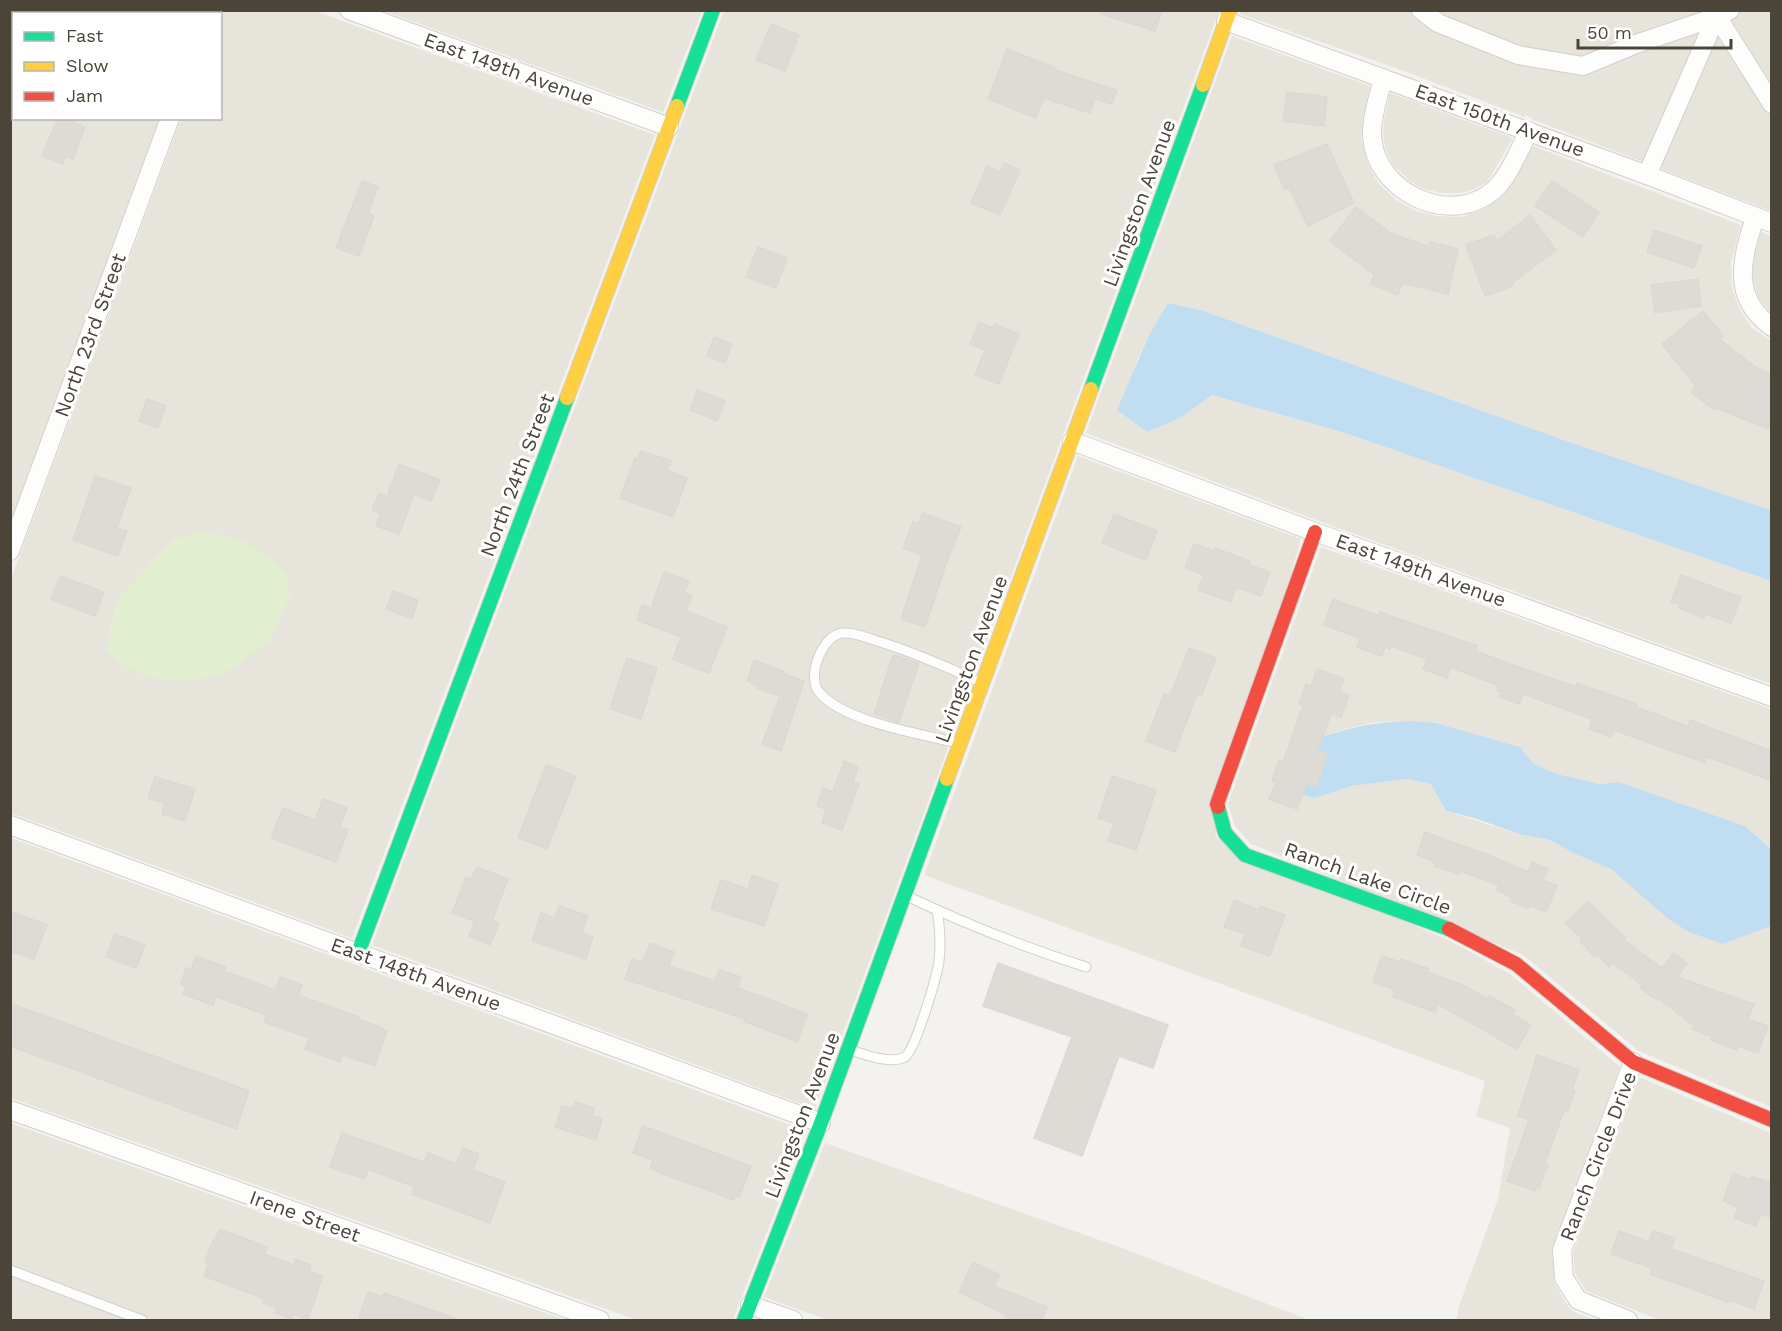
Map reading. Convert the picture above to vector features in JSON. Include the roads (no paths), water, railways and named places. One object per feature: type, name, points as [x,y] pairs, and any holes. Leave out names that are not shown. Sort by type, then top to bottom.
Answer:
[{"type":"street","name":"East 149th Avenue","points":[[349,10],[669,127]]},
{"type":"street","name":"North 24th Street","points":[[358,953],[713,10]]},
{"type":"street","points":[[1421,10],[1438,23],[1518,55],[1583,66],[1720,13]]},
{"type":"street","points":[[1720,13],[1772,104]]},
{"type":"street","points":[[1647,175],[1720,13]]},
{"type":"street","name":"East 150th Avenue","points":[[1228,16],[1383,78],[1763,220]]},
{"type":"street","name":"Livingston Avenue","points":[[747,1313],[821,1123],[1228,16]]},
{"type":"street","points":[[1383,78],[1373,120],[1372,137],[1376,156],[1386,174],[1403,191],[1419,200],[1462,205],[1480,199],[1495,189],[1529,131]]},
{"type":"street","name":"North 23rd Street","points":[[10,551],[169,120]]},
{"type":"street","points":[[1763,220],[1742,265],[1742,283],[1749,303],[1760,319],[1772,327]]},
{"type":"street","name":"East 149th Avenue","points":[[1072,441],[1315,532],[1772,697]]},
{"type":"street","name":"Ranch Lake Circle","points":[[1315,532],[1217,804],[1225,833],[1245,855],[1456,932],[1516,964],[1633,1062],[1772,1120]]},
{"type":"street","name":"East 148th Avenue","points":[[10,825],[821,1123]]},
{"type":"street","name":"Ranch Circle Drive","points":[[1628,1320],[1578,1300],[1564,1278],[1562,1251],[1633,1062]]},
{"type":"street","name":"Irene Street","points":[[10,1110],[600,1320]]},
{"type":"street","points":[[747,1313],[793,1320]]},
{"type":"lane","points":[[960,744],[847,713],[819,692],[813,683],[814,670],[821,651],[840,633],[850,633],[906,649],[983,683]]},
{"type":"lane","points":[[905,895],[1023,947],[1086,967]]},
{"type":"lane","points":[[848,1049],[889,1059],[901,1059],[908,1055],[920,1029],[939,964],[941,930],[937,910]]},
{"type":"lane","points":[[10,1270],[142,1320]]},
{"type":"water","points":[[1168,303],[1201,310],[1575,444],[1771,510],[1771,581],[1345,433],[1212,395],[1182,417],[1147,432],[1117,410],[1149,335]]},
{"type":"water","points":[[1413,721],[1436,723],[1520,747],[1533,763],[1557,774],[1600,784],[1619,782],[1745,826],[1771,849],[1771,926],[1723,944],[1689,932],[1667,918],[1611,869],[1573,853],[1550,840],[1522,835],[1446,811],[1431,784],[1408,779],[1352,786],[1315,798],[1287,791],[1313,740],[1362,726]]}]
